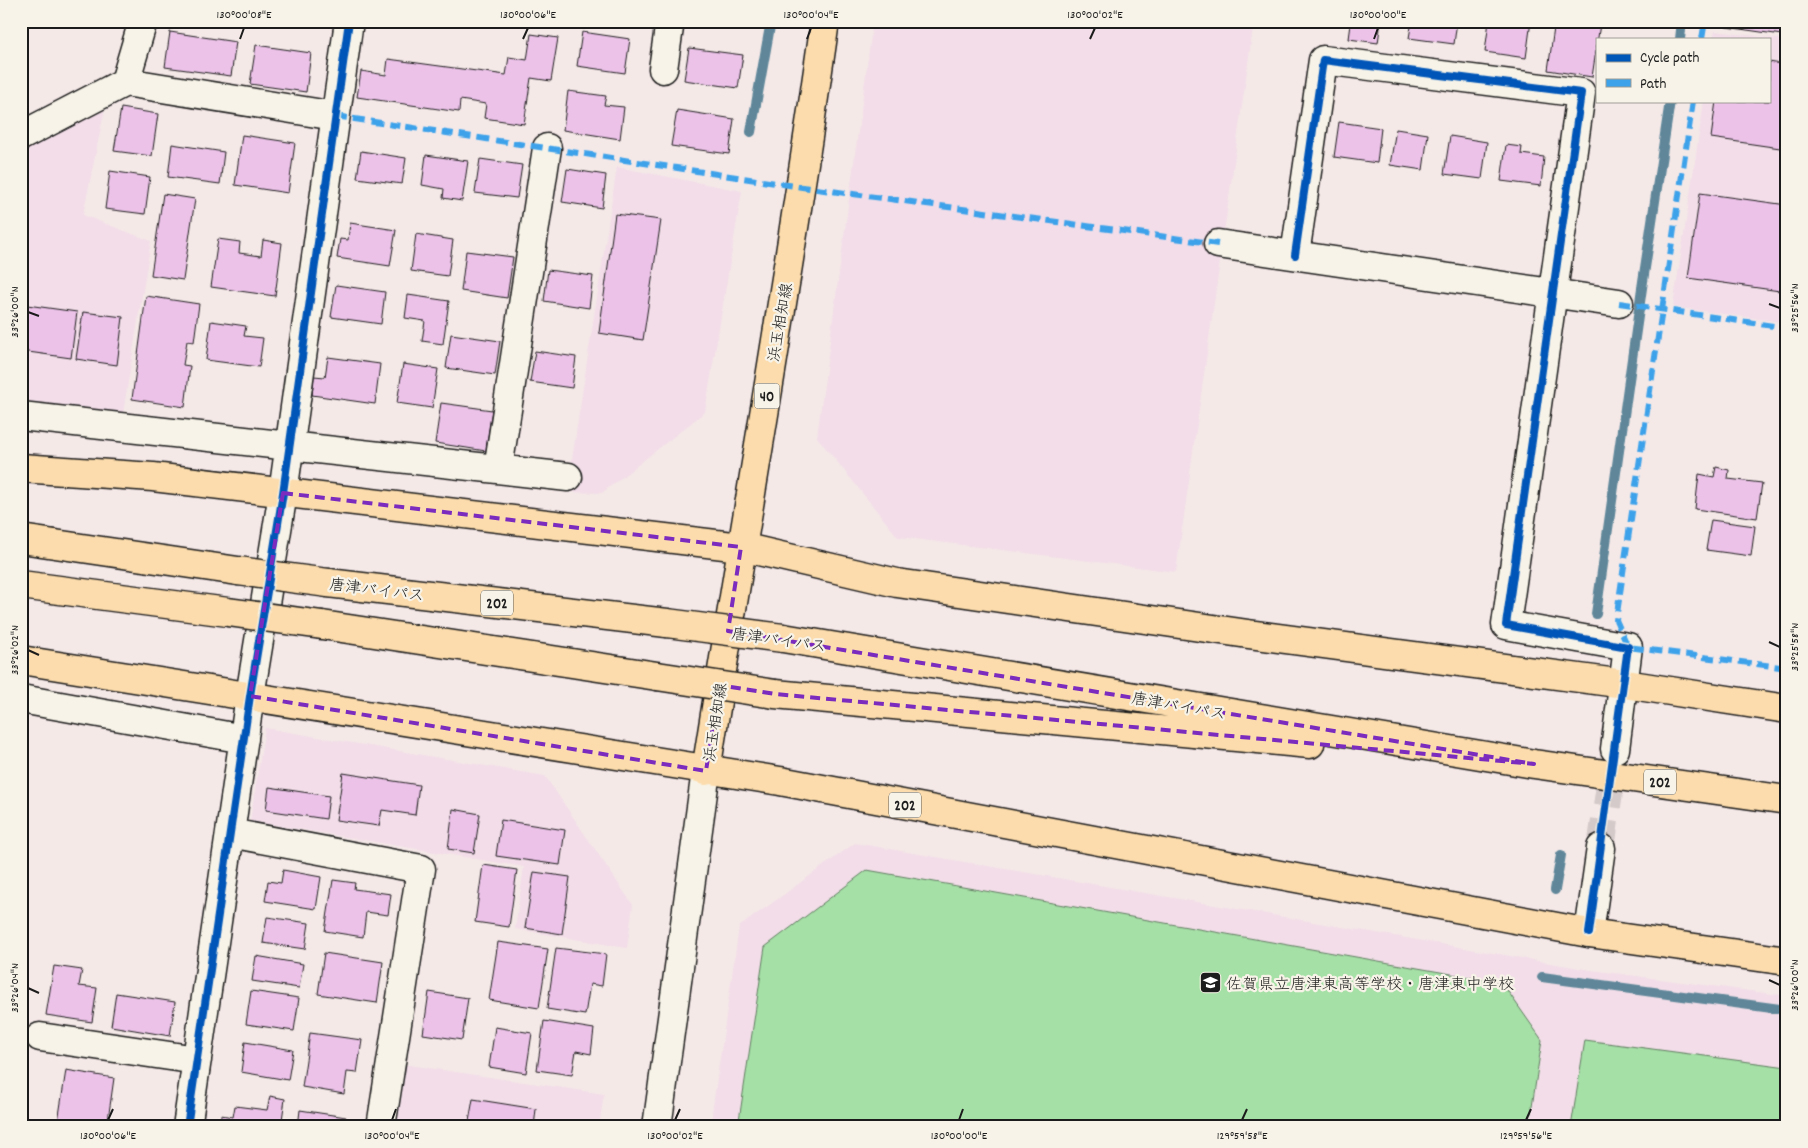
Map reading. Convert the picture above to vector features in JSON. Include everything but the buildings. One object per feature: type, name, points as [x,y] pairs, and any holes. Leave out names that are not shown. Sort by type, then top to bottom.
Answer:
[{"type":"main road","name":"浜玉相知線","points":[[706,771],[741,547],[802,186],[825,21]]},
{"type":"main road","points":[[21,468],[153,477],[741,547],[897,583],[1248,634],[1625,684],[1787,708]]},
{"type":"main road","name":"唐津バイパス","points":[[21,539],[328,583],[783,638],[1534,764],[1787,800]]},
{"type":"main road","name":"唐津バイパス","points":[[21,585],[322,625],[774,694],[1534,764]]},
{"type":"main road","name":"202","points":[[21,660],[780,782],[1589,933],[1787,961]]},
{"type":"street","points":[[125,82],[143,21]]},
{"type":"street","points":[[187,1127],[250,696],[290,446],[349,21]]},
{"type":"street","points":[[663,69],[670,21]]},
{"type":"street","points":[[1295,255],[1324,60],[1580,93],[1506,626],[1628,648],[1616,749]]},
{"type":"street","points":[[21,136],[125,82],[335,116]]},
{"type":"street","points":[[498,469],[547,148]]},
{"type":"street","points":[[1218,244],[1619,303]]},
{"type":"street","points":[[21,416],[568,477]]},
{"type":"street","points":[[21,699],[244,739]]},
{"type":"street","points":[[657,1127],[706,771]]},
{"type":"street","points":[[230,833],[421,869],[381,1127]]},
{"type":"street","points":[[1589,933],[1601,848]]},
{"type":"street","points":[[40,1037],[197,1060]]},
{"type":"highlighted area","points":[[283,493],[741,547],[728,631],[1534,764],[775,694],[719,685],[706,771],[250,696]]},
{"type":"shaded area","points":[[873,21],[1254,21],[1176,572],[898,537],[817,437]]},
{"type":"shaded area","points":[[1715,31],[1787,40],[1787,323],[1673,307],[1704,102],[1770,102],[1770,38],[1713,38]]},
{"type":"shaded area","points":[[106,103],[83,215],[151,241],[123,413],[21,402],[21,147]]},
{"type":"shaded area","points":[[617,167],[742,191],[705,412],[602,493],[567,492]]},
{"type":"shaded area","points":[[265,728],[545,776],[633,905],[627,948],[515,929],[524,867],[250,821]]},
{"type":"shaded area","name":"佐賀県立唐津東高等学校・唐津東中学校","points":[[855,843],[1591,970],[1787,996],[1787,1127],[710,1127],[739,927]]},
{"type":"shaded area","points":[[382,1061],[604,1094],[599,1127],[372,1127]]},
{"type":"green space","name":"佐賀県立唐津東高等学校・唐津東中学校","points":[[867,870],[1502,983],[1542,1040],[1529,1127],[738,1127],[765,947]]},
{"type":"green space","points":[[1585,1040],[1787,1067],[1787,1127],[1571,1127]]},
{"type":"waterway","points":[[751,132],[771,21]]},
{"type":"waterway","points":[[1680,38],[1682,21]]},
{"type":"waterway","points":[[1596,614],[1670,102]]},
{"type":"waterway","points":[[1555,890],[1561,855]]},
{"type":"waterway","points":[[1542,977],[1787,1010]]},
{"type":"tunnel","points":[[1601,848],[1615,751]]},
{"type":"marked path","points":[[1702,38],[1705,21]]},
{"type":"marked path","points":[[1693,102],[1616,620],[1628,647],[1787,668]]},
{"type":"marked path","points":[[335,116],[802,187],[1218,244]]},
{"type":"marked path","points":[[1619,303],[1787,328]]},
{"type":"cycle path","points":[[187,1127],[250,696],[283,493],[349,21]]},
{"type":"cycle path","points":[[1295,255],[1323,60],[1581,93],[1506,625],[1628,647],[1589,933]]},
{"type":"place","name":"佐賀県立唐津東高等学校・唐津東中学校","points":[[1210,983]]}]
